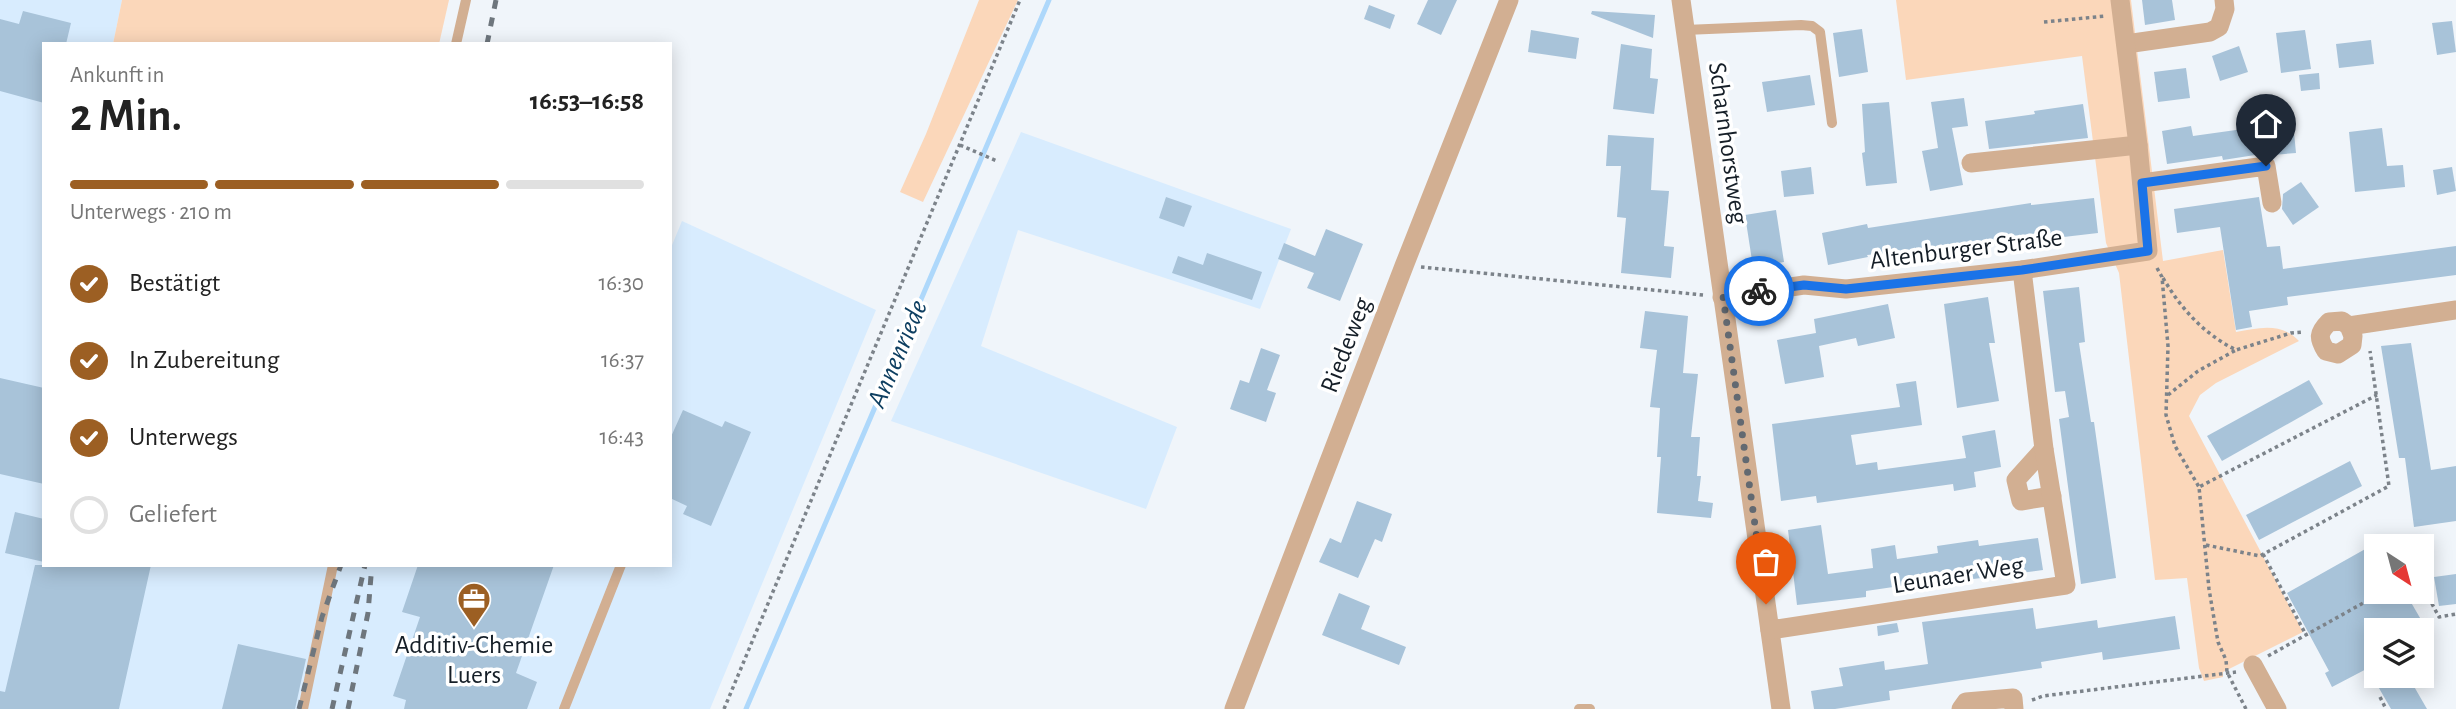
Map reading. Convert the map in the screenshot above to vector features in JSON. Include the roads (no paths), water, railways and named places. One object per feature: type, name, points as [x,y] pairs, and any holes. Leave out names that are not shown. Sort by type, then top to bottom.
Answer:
[{"type":"street","name":"Riedeweg","points":[[1234,709],[1509,0]]},
{"type":"street","name":"Scharnhorstweg","points":[[1681,0],[1781,709]]},
{"type":"street","points":[[2126,44],[2210,32],[2219,27],[2225,9],[2224,0]]},
{"type":"street","points":[[2121,7],[2142,183],[2266,166],[2272,203]]},
{"type":"street","points":[[1971,163],[2138,145]]},
{"type":"street","name":"Altenburger Straße","points":[[1723,296],[1804,285],[1846,289],[2022,270],[2148,251],[2142,183]]},
{"type":"street","name":"Leunaer Weg","points":[[1770,630],[2066,585],[2044,449],[2022,270]]},
{"type":"street","points":[[2357,325],[2351,345],[2338,355],[2326,351],[2319,340],[2320,331],[2329,322],[2342,321],[2357,325],[2456,310]]},
{"type":"street","points":[[2044,449],[2016,480],[2021,501],[2052,496]]},
{"type":"street","points":[[2253,665],[2277,709]]},
{"type":"street","points":[[1961,709],[1966,702],[2013,704]]},
{"type":"lane","points":[[456,42],[466,0]]},
{"type":"lane","points":[[1685,30],[1812,26],[1820,32],[1832,123]]},
{"type":"lane","points":[[303,709],[334,567]]},
{"type":"lane","points":[[564,709],[620,567]]},
{"type":"lane","points":[[1579,709],[1590,709]]},
{"type":"waterway","name":"Annenriede","points":[[746,709],[1049,0]]},
{"type":"railway","points":[[487,42],[496,0]]},
{"type":"railway","points":[[299,709],[322,617],[340,567]]},
{"type":"railway","points":[[332,709],[365,567]]},
{"type":"railway","points":[[348,709],[368,613],[371,576]]},
{"type":"place","name":"Additiv-Chemie Luers","points":[[474,629]]}]
